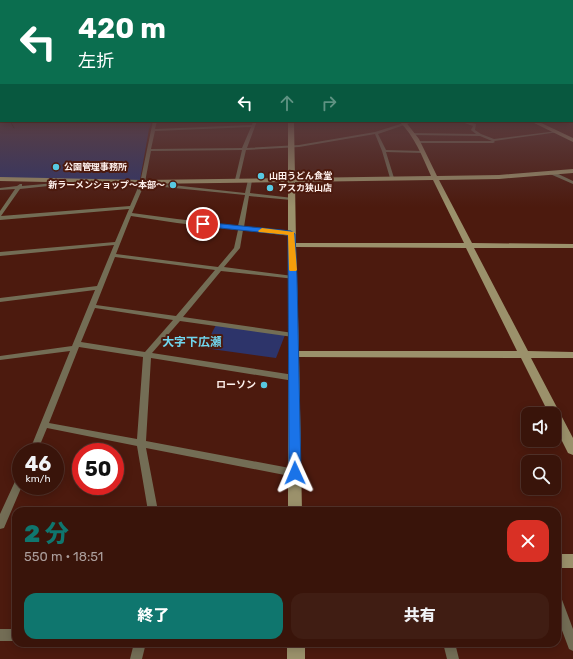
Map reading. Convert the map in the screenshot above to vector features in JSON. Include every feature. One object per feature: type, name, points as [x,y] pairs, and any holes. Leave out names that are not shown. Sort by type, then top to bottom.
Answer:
[{"type":"street","points":[[36,443],[143,182],[150,146]]},
{"type":"street","points":[[237,180],[245,146]]},
{"type":"street","points":[[149,150],[244,150],[291,146],[295,507]]},
{"type":"street","points":[[382,146],[392,178]]},
{"type":"street","points":[[420,146],[573,450]]},
{"type":"street","points":[[384,151],[423,152]]},
{"type":"street","points":[[0,179],[143,182],[435,178],[500,177],[573,171]]},
{"type":"street","points":[[552,173],[573,183]]},
{"type":"street","points":[[0,215],[25,179]]},
{"type":"street","points":[[0,189],[90,180]]},
{"type":"street","points":[[152,507],[141,443],[147,355],[237,248],[250,180]]},
{"type":"street","points":[[143,182],[291,199]]},
{"type":"street","points":[[0,218],[133,207]]},
{"type":"street","points":[[130,214],[291,234]]},
{"type":"street","points":[[0,254],[118,243]]},
{"type":"street","points":[[292,245],[573,246]]},
{"type":"street","points":[[113,255],[293,278]]},
{"type":"street","points":[[0,300],[100,288]]},
{"type":"street","points":[[92,306],[293,335]]},
{"type":"street","points":[[0,358],[76,346],[147,355],[294,378]]},
{"type":"street","points":[[293,354],[573,355]]},
{"type":"street","points":[[44,425],[295,473]]},
{"type":"street","points":[[0,525],[13,495]]},
{"type":"street","points":[[561,561],[573,561]]},
{"type":"street","points":[[561,612],[573,645]]},
{"type":"street","points":[[0,635],[12,635]]},
{"type":"street","points":[[136,659],[139,647]]},
{"type":"street","points":[[296,647],[296,659]]},
{"type":"street","points":[[451,647],[453,659]]},
{"type":"shaded area","points":[[0,146],[146,146],[140,180],[0,178]]},
{"type":"shaded area","points":[[216,325],[285,335],[276,358],[204,348]]},
{"type":"slow traffic","points":[[262,231],[291,234],[293,270]]},
{"type":"place","name":"公園管理事務所","points":[[56,167]]},
{"type":"place","name":"山田うどん食堂","points":[[261,176]]},
{"type":"place","name":"新ラーメンショップ～本部～","points":[[173,185]]},
{"type":"place","name":"アスカ狭山店","points":[[270,188]]},
{"type":"place","name":"ローソン","points":[[264,385]]},
{"type":"district","name":"大字下広瀬","points":[[192,342]]},
{"type":"route","points":[[203,224],[291,234],[293,278],[295,473]]}]
